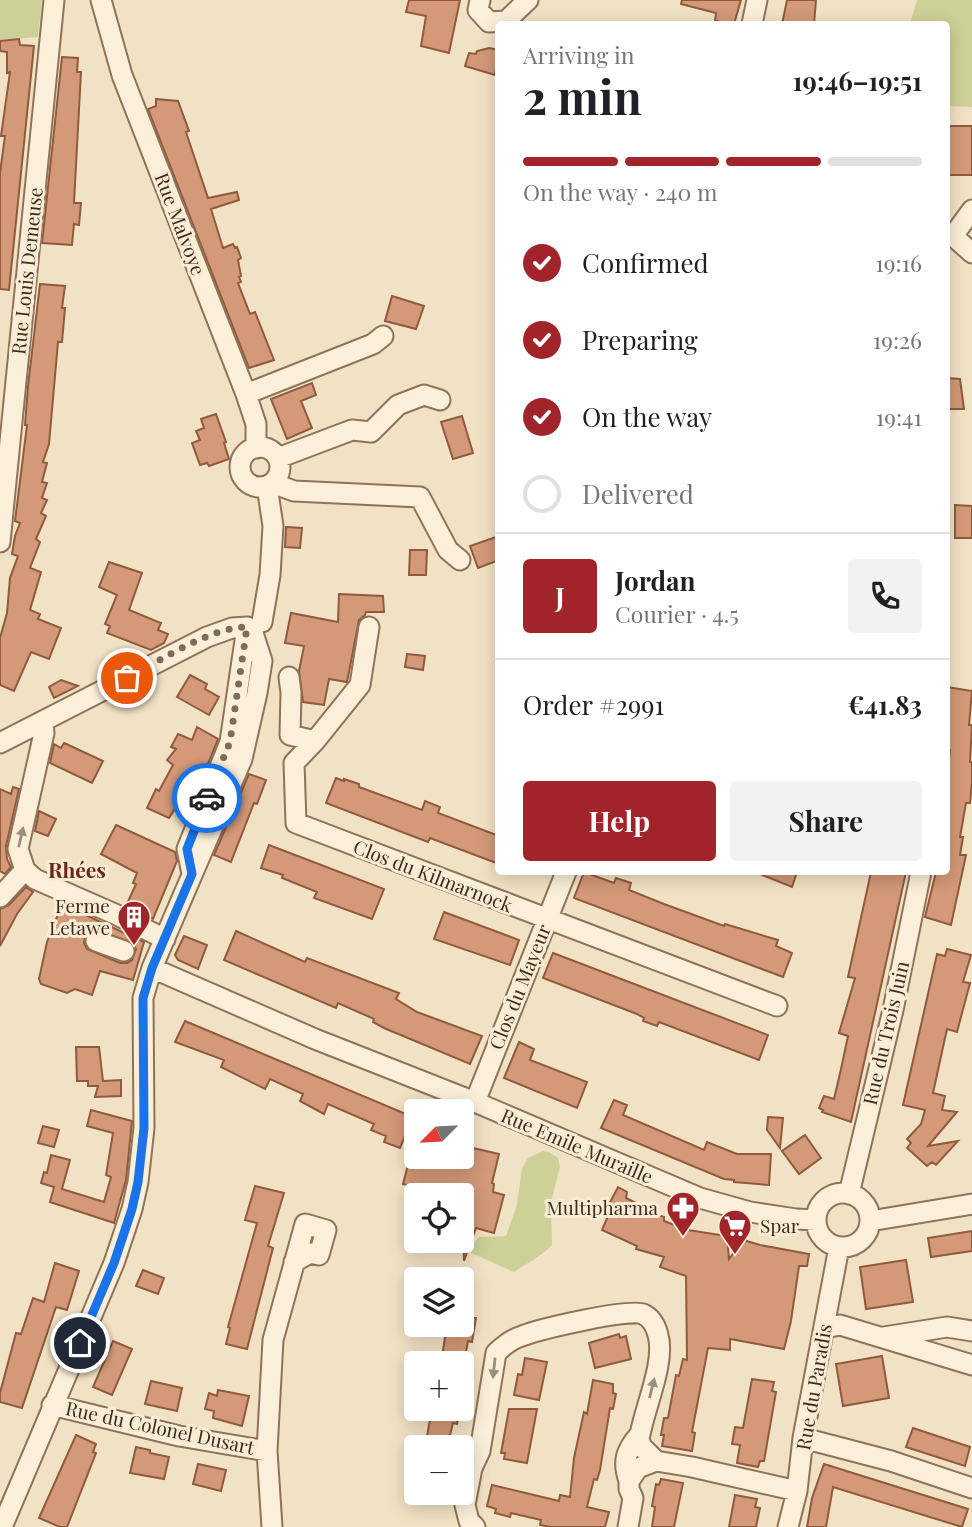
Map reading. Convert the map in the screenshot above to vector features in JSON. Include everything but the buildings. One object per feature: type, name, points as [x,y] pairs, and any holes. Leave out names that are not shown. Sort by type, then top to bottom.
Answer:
[{"type":"street","name":"Rue Louis Demeuse","points":[[0,542],[54,0]]},
{"type":"street","name":"Rue Malvoye","points":[[102,0],[122,75],[246,394],[256,424],[256,448]]},
{"type":"street","points":[[480,0],[478,10],[489,22],[495,22]]},
{"type":"street","points":[[506,21],[528,0]]},
{"type":"street","points":[[753,21],[757,0]]},
{"type":"street","points":[[972,211],[950,236],[972,253]]},
{"type":"street","points":[[246,394],[373,344],[383,337]]},
{"type":"street","points":[[278,458],[352,430],[371,432],[398,405],[424,395],[440,400]]},
{"type":"street","points":[[2,1527],[114,1263],[132,1209],[144,1128],[143,959],[165,939],[242,759],[253,713],[262,661],[252,630],[270,575],[273,526],[270,484],[280,471],[278,458],[268,449],[249,450],[241,461],[242,474],[251,485],[258,487],[270,484],[294,491],[420,497],[448,550],[460,560]]},
{"type":"street","points":[[0,743],[207,637],[232,628],[255,625]]},
{"type":"street","name":"Clos du Kilmarnock","points":[[369,627],[360,685],[294,764],[296,823],[777,1006]]},
{"type":"street","points":[[289,677],[290,735],[315,741]]},
{"type":"street","points":[[43,720],[44,733],[18,849],[25,870],[35,879],[165,939]]},
{"type":"street","points":[[0,897],[25,870]]},
{"type":"street","name":"Clos du Mayeur","points":[[475,1102],[565,875]]},
{"type":"street","name":"Rue du Trois Juin","points":[[849,1194],[893,1010],[920,875]]},
{"type":"street","name":"Rue Emile Muraille","points":[[96,942],[143,959],[315,1039],[475,1102],[699,1198],[750,1212],[816,1220]]},
{"type":"street","points":[[840,1194],[849,1194],[864,1204],[870,1221],[864,1237],[857,1243],[839,1247],[825,1241],[820,1235],[816,1220],[823,1202],[840,1194]]},
{"type":"street","points":[[870,1221],[972,1204]]},
{"type":"street","name":"Rue du Paradis","points":[[788,1527],[797,1491],[815,1363],[825,1328],[839,1247]]},
{"type":"street","name":"Rue du Colonel Dusart","points":[[272,1527],[267,1451],[273,1340],[294,1262]]},
{"type":"street","points":[[475,1527],[469,1521],[465,1505],[472,1468],[480,1451],[496,1353],[505,1344],[523,1335],[619,1313],[642,1313],[654,1322],[661,1346],[647,1449],[629,1481]]},
{"type":"street","points":[[825,1328],[840,1325],[972,1365]]},
{"type":"street","points":[[879,1338],[947,1326],[972,1331]]},
{"type":"street","name":"Rue du Colonel Dusart","points":[[52,1405],[179,1436],[267,1451]]},
{"type":"street","points":[[803,1438],[891,1461],[972,1488]]},
{"type":"street","points":[[628,1527],[633,1498],[625,1462],[626,1450],[647,1449],[692,1467],[797,1491]]},
{"type":"green space","points":[[0,0],[42,0],[38,37],[0,40]]},
{"type":"green space","points":[[917,0],[972,0],[972,107],[950,106],[950,21],[911,21]]},
{"type":"green space","points":[[543,1151],[558,1158],[560,1167],[551,1202],[552,1245],[514,1272],[471,1253],[474,1253],[474,1243],[479,1237],[506,1236],[517,1205],[522,1168],[528,1158]]},
{"type":"way so far","points":[[127,678],[207,637],[232,628],[247,627],[230,742],[207,798]]},
{"type":"place","name":"Ferme Letawe","points":[[134,947]]},
{"type":"place","name":"Multipharma","points":[[683,1238]]},
{"type":"place","name":"Spar","points":[[735,1256]]},
{"type":"district","name":"Rhées","points":[[77,871]]},
{"type":"route","points":[[80,1343],[114,1263],[132,1209],[143,1150],[143,998],[152,968],[192,874],[187,849],[207,798]]}]
